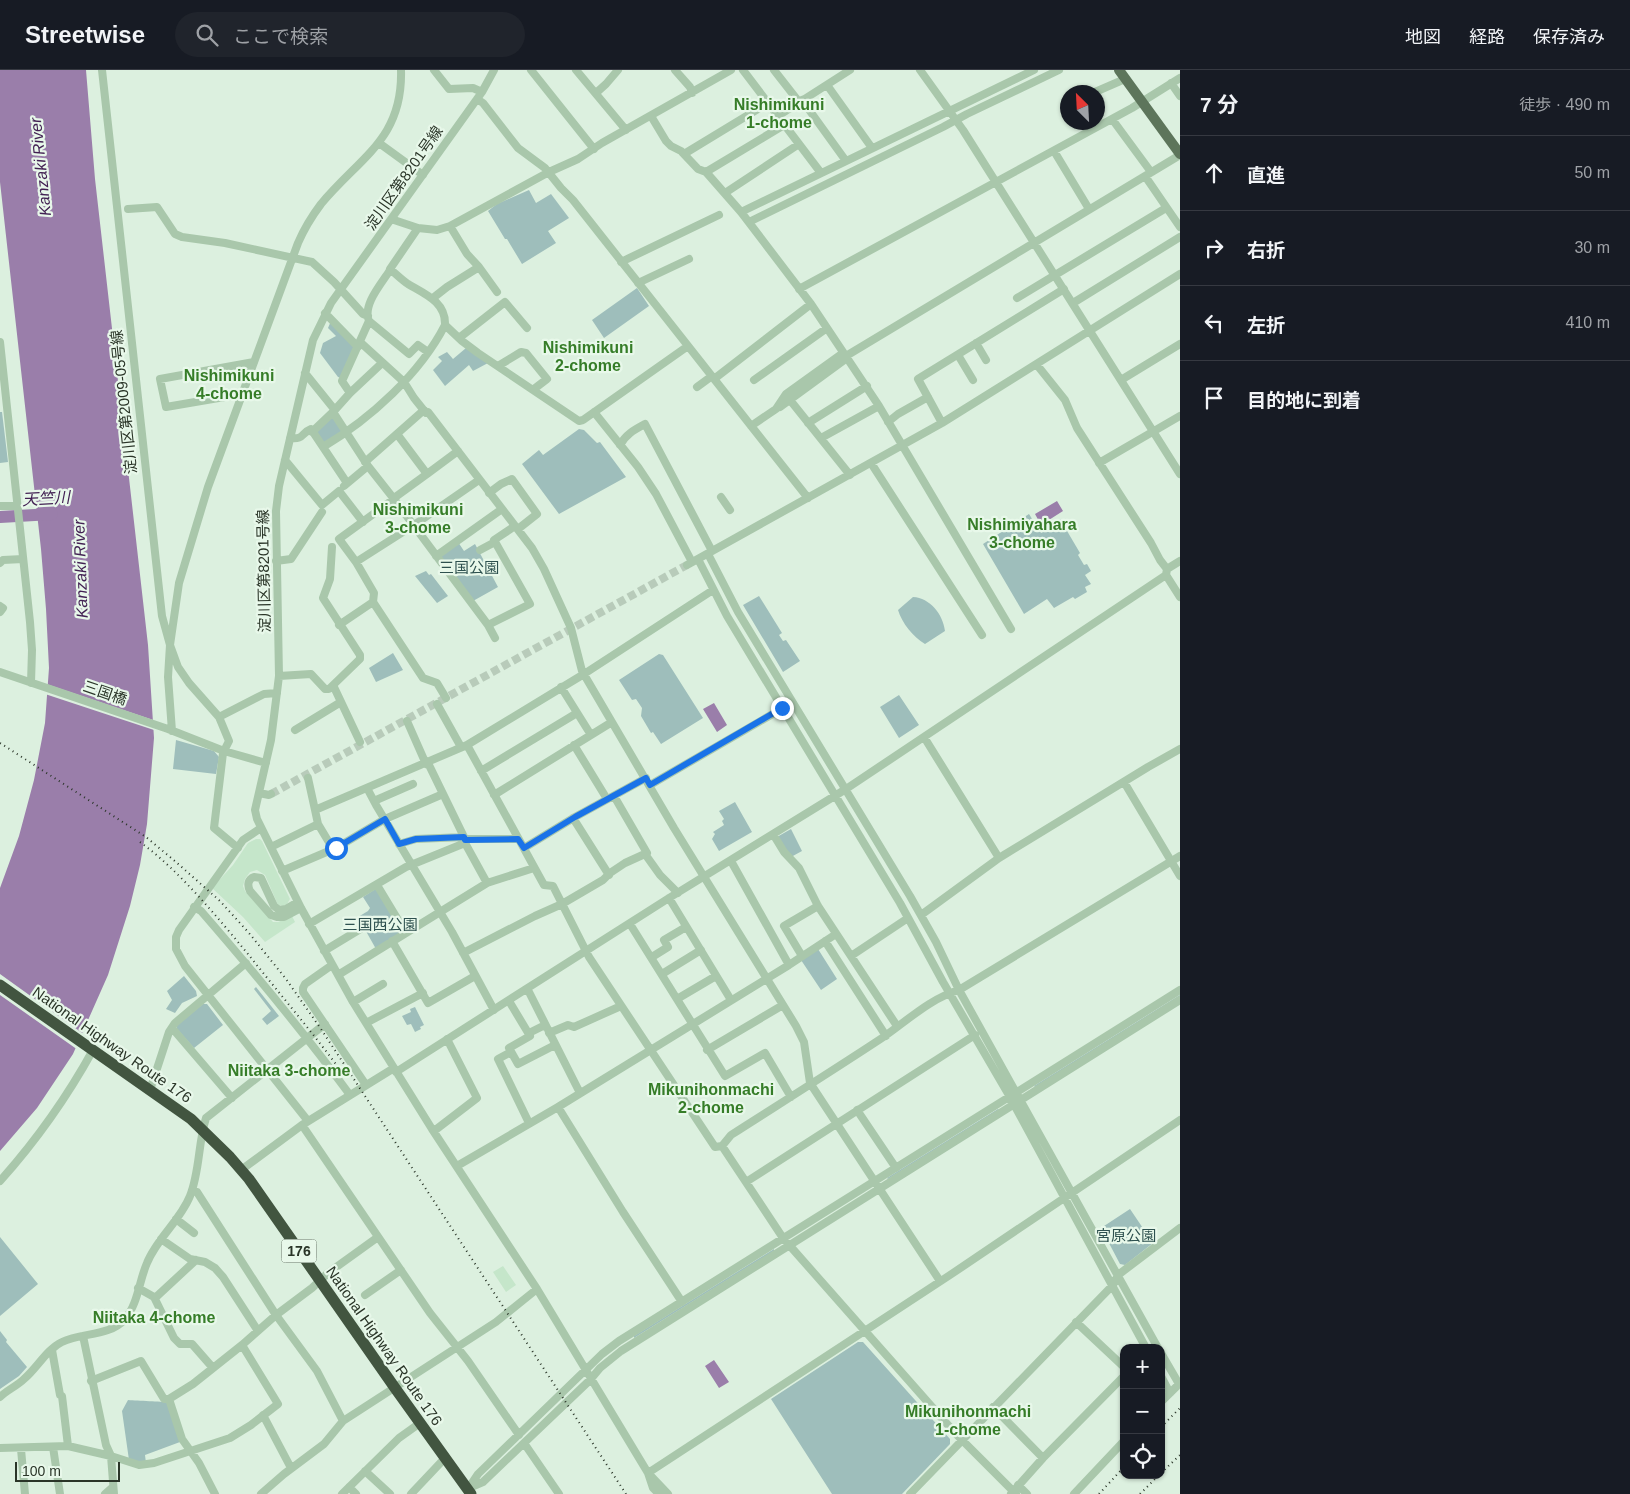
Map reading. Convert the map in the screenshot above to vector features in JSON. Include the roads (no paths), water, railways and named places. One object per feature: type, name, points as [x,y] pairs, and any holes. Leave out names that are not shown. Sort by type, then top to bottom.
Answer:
[{"type":"highway","name":"National Highway Route 176","points":[[0,985],[203,1129],[241,1170],[470,1492]]},
{"type":"main road","points":[[1122,74],[1180,154]]},
{"type":"street","name":"淀川区第2009-05号線","points":[[102,70],[162,616],[170,645],[168,677],[170,730]]},
{"type":"street","points":[[238,848],[214,828],[224,751],[229,741],[219,717],[189,683],[178,667],[170,645],[179,583],[212,474],[302,233],[320,205],[379,144],[389,127],[396,109],[401,88],[402,70]]},
{"type":"street","points":[[434,70],[449,89],[473,88],[518,148],[546,168],[808,498]]},
{"type":"street","name":"淀川区第8201号線","points":[[494,70],[479,95],[340,290],[313,340],[285,460],[276,510],[278,693],[271,740],[255,810],[261,828],[299,905],[353,1002],[536,1289],[584,1371],[648,1473]]},
{"type":"street","points":[[531,70],[594,149]]},
{"type":"street","points":[[576,70],[626,130]]},
{"type":"street","points":[[596,93],[618,70]]},
{"type":"street","points":[[675,70],[690,87],[692,93]]},
{"type":"street","points":[[391,219],[418,228],[437,230],[450,226],[549,172],[578,159],[731,70]]},
{"type":"street","points":[[742,70],[821,173]]},
{"type":"street","points":[[774,70],[846,161]]},
{"type":"street","points":[[778,116],[850,70]]},
{"type":"street","points":[[741,212],[1034,70]]},
{"type":"street","points":[[749,222],[1059,70]]},
{"type":"street","points":[[922,71],[996,182],[1180,474]]},
{"type":"street","points":[[1105,85],[1122,74]]},
{"type":"street","points":[[799,289],[1112,119],[1180,78]]},
{"type":"street","points":[[1171,83],[1180,96]]},
{"type":"street","points":[[827,85],[872,148]]},
{"type":"street","points":[[684,154],[768,102]]},
{"type":"street","points":[[651,116],[666,141],[684,154],[698,169],[706,172],[725,193],[811,304],[880,406],[1011,629]]},
{"type":"street","points":[[1112,119],[1148,174],[1166,208],[1180,227]]},
{"type":"street","points":[[706,172],[784,125]]},
{"type":"street","points":[[379,144],[423,175]]},
{"type":"street","points":[[725,193],[799,144]]},
{"type":"street","points":[[1054,151],[1089,210]]},
{"type":"street","points":[[752,427],[776,409],[786,394],[845,355],[1180,154]]},
{"type":"street","points":[[128,209],[157,207],[175,234],[182,237],[225,243],[312,262],[334,282],[363,314],[409,354],[418,345],[428,352]]},
{"type":"street","points":[[1017,298],[1166,208]]},
{"type":"street","points":[[622,262],[719,215]]},
{"type":"street","points":[[450,226],[467,254],[497,292]]},
{"type":"street","points":[[350,393],[342,381],[359,344],[368,318],[372,297],[418,228]]},
{"type":"street","points":[[1072,303],[1180,237]]},
{"type":"street","points":[[638,283],[689,259]]},
{"type":"street","points":[[433,298],[479,267]]},
{"type":"street","points":[[323,448],[347,432],[404,382],[428,352],[445,325],[446,314],[433,298],[406,283],[390,270]]},
{"type":"street","points":[[692,562],[942,423],[1180,274]]},
{"type":"street","points":[[942,423],[918,379],[1064,289]]},
{"type":"street","points":[[459,338],[505,302],[527,328]]},
{"type":"street","points":[[697,387],[713,378],[811,304]]},
{"type":"street","points":[[326,313],[404,382],[414,398],[426,413],[428,412],[517,527],[544,568],[571,628],[584,674],[804,1042],[808,1077],[811,1085],[940,1281]]},
{"type":"street","points":[[445,325],[459,338],[498,366],[579,421],[688,346]]},
{"type":"street","points":[[754,380],[827,328]]},
{"type":"street","points":[[0,342],[32,650],[32,683]]},
{"type":"street","points":[[976,344],[986,360]]},
{"type":"street","points":[[1121,380],[1180,344]]},
{"type":"street","points":[[498,366],[521,352],[526,353],[547,379],[534,389]]},
{"type":"street","points":[[752,427],[790,400],[845,355]]},
{"type":"street","points":[[958,355],[973,380]]},
{"type":"street","points":[[242,394],[166,407],[160,379],[254,362]]},
{"type":"street","points":[[312,432],[382,363]]},
{"type":"street","points":[[1037,365],[1067,403],[1077,428],[1151,543],[1180,597]]},
{"type":"street","points":[[305,373],[333,410],[367,464],[488,625],[495,638]]},
{"type":"street","points":[[808,423],[867,386]]},
{"type":"street","points":[[888,422],[928,397]]},
{"type":"street","points":[[790,400],[850,475]]},
{"type":"street","points":[[821,438],[880,406]]},
{"type":"street","points":[[285,460],[322,505],[424,410]]},
{"type":"street","points":[[594,412],[638,467],[656,494],[692,562],[714,591],[975,1034],[1013,1094]]},
{"type":"street","points":[[1099,462],[1180,416]]},
{"type":"street","points":[[620,445],[624,437],[645,424],[710,553],[724,586],[921,915],[1064,1198],[1144,1344]]},
{"type":"street","points":[[290,438],[302,437],[311,429],[347,483]]},
{"type":"street","points":[[397,434],[427,474]]},
{"type":"street","points":[[446,698],[437,682],[423,678],[373,602],[374,593],[356,562],[339,539],[458,451]]},
{"type":"street","points":[[871,463],[982,635]]},
{"type":"street","points":[[480,550],[536,514],[512,479],[501,484],[490,493]]},
{"type":"street","points":[[356,562],[479,480]]},
{"type":"street","points":[[339,491],[363,522]]},
{"type":"street","points":[[721,496],[730,510]]},
{"type":"street","points":[[0,506],[17,507]]},
{"type":"street","points":[[436,556],[502,509]]},
{"type":"street","points":[[276,560],[291,559],[322,512]]},
{"type":"street","points":[[488,625],[530,604],[495,542]]},
{"type":"street","points":[[279,676],[311,674],[325,689],[329,689],[360,659],[360,655],[323,598],[330,578],[332,547]]},
{"type":"street","points":[[0,563],[3,560],[23,558]]},
{"type":"street","points":[[241,1170],[305,1123],[528,990],[669,898],[846,789],[1167,572],[1180,561]]},
{"type":"street","points":[[315,810],[464,746],[584,674],[724,586]]},
{"type":"street","points":[[339,625],[373,602]]},
{"type":"street","points":[[0,606],[3,608],[0,612]]},
{"type":"street","points":[[743,642],[748,635],[753,636]]},
{"type":"street","name":"三国橋","points":[[0,672],[266,764]]},
{"type":"street","points":[[333,685],[360,742]]},
{"type":"street","points":[[561,687],[590,735]]},
{"type":"street","points":[[219,717],[264,694],[278,693]]},
{"type":"street","points":[[295,730],[341,702]]},
{"type":"street","points":[[437,704],[481,771],[544,885],[552,886],[586,951],[715,1147],[722,1146],[730,1135],[886,1036],[897,1026],[942,996],[959,990],[1180,856]]},
{"type":"street","points":[[524,848],[610,797],[648,782],[793,704]]},
{"type":"street","points":[[481,771],[576,713]]},
{"type":"street","points":[[407,721],[487,883]]},
{"type":"street","points":[[494,796],[612,722]]},
{"type":"street","points":[[924,737],[999,858]]},
{"type":"street","points":[[574,745],[647,853],[645,854],[655,869],[678,893]]},
{"type":"street","points":[[921,915],[999,858],[1180,750]]},
{"type":"street","points":[[308,778],[318,824],[333,849]]},
{"type":"street","points":[[1124,782],[1180,876]]},
{"type":"street","points":[[374,801],[413,784]]},
{"type":"street","points":[[367,788],[494,1010]]},
{"type":"street","points":[[259,793],[271,794]]},
{"type":"street","points":[[282,871],[333,849],[385,819],[443,794]]},
{"type":"street","points":[[573,818],[609,875]]},
{"type":"street","points":[[270,847],[318,824]]},
{"type":"street","points":[[261,828],[245,839],[194,906],[177,934],[176,949],[182,963],[267,1070],[305,1123],[378,1237],[430,1313],[458,1347],[519,1435]]},
{"type":"street","points":[[773,834],[784,852],[800,868],[818,906],[897,1026]]},
{"type":"street","points":[[399,844],[416,839],[518,839]]},
{"type":"street","points":[[309,924],[411,865],[465,840]]},
{"type":"street","points":[[463,953],[562,904],[625,863],[645,854]]},
{"type":"street","points":[[731,860],[789,965]]},
{"type":"street","points":[[338,975],[487,883],[534,868]]},
{"type":"street","points":[[254,877],[260,878],[274,906],[279,910],[299,905],[282,917],[273,916],[250,891],[249,881],[254,877]]},
{"type":"street","points":[[377,885],[406,933]]},
{"type":"street","points":[[669,898],[731,1000]]},
{"type":"street","points":[[194,906],[246,963],[350,1095]]},
{"type":"street","points":[[802,956],[784,926],[818,906]]},
{"type":"street","points":[[851,956],[908,918]]},
{"type":"street","points":[[630,924],[724,1076],[765,1053],[791,1097]]},
{"type":"street","points":[[652,957],[668,947],[664,940],[686,926]]},
{"type":"street","points":[[324,951],[362,928]]},
{"type":"street","points":[[457,1166],[558,1107],[836,934]]},
{"type":"street","points":[[825,941],[886,1036]]},
{"type":"street","points":[[392,942],[428,1003],[475,976]]},
{"type":"street","points":[[662,974],[701,950]]},
{"type":"street","points":[[150,1090],[175,1023],[246,963]]},
{"type":"street","points":[[332,965],[304,985],[303,993],[366,1085]]},
{"type":"street","points":[[676,999],[716,976]]},
{"type":"street","points":[[353,1002],[383,984]]},
{"type":"street","points":[[528,990],[580,1093]]},
{"type":"street","points":[[470,1492],[478,1474],[584,1371],[619,1340],[1180,990]]},
{"type":"street","points":[[366,1023],[423,993]]},
{"type":"street","points":[[470,1492],[524,1443],[590,1380],[600,1368],[621,1351],[1180,1000]]},
{"type":"street","points":[[509,1001],[529,1034]]},
{"type":"street","points":[[707,1050],[783,1005]]},
{"type":"street","points":[[549,1033],[568,1025],[574,1027],[621,1006]]},
{"type":"street","points":[[0,1397],[24,1380],[62,1342],[111,1329],[125,1319],[134,1307],[138,1288],[149,1258],[185,1206],[192,1190],[206,1118],[325,1024]]},
{"type":"street","points":[[545,1025],[509,1048],[518,1064],[555,1045]]},
{"type":"street","points":[[172,1028],[232,1098]]},
{"type":"street","points":[[746,1182],[975,1034]]},
{"type":"street","points":[[434,1131],[477,1098],[447,1039]]},
{"type":"street","points":[[0,1181],[31,1145],[64,1098],[90,1048]]},
{"type":"street","points":[[511,1052],[498,1059],[529,1123]]},
{"type":"street","points":[[1017,1102],[1071,1192],[1156,1344]]},
{"type":"street","points":[[558,1107],[682,1302]]},
{"type":"street","points":[[857,1110],[896,1168]]},
{"type":"street","points":[[648,1473],[1180,1120]]},
{"type":"street","points":[[722,1146],[783,1238],[864,1331],[962,1440],[1014,1491],[1027,1494]]},
{"type":"street","points":[[192,1190],[197,1192],[276,1315],[317,1371],[343,1420]]},
{"type":"street","points":[[176,1220],[194,1233]]},
{"type":"street","points":[[910,1494],[1113,1285],[1118,1275],[1180,1228]]},
{"type":"street","points":[[91,1381],[140,1362],[164,1399],[169,1399],[193,1384],[276,1315],[312,1288],[329,1272],[378,1237]]},
{"type":"street","points":[[161,1239],[190,1258],[205,1262],[215,1268],[223,1277],[258,1331]]},
{"type":"street","points":[[155,1298],[196,1260]]},
{"type":"street","points":[[365,1295],[401,1270]]},
{"type":"street","points":[[138,1288],[155,1298],[174,1338],[180,1344],[192,1344],[213,1368]]},
{"type":"street","points":[[261,1494],[291,1468],[324,1444],[343,1420],[496,1322],[536,1289]]},
{"type":"street","points":[[1076,1322],[1120,1363]]},
{"type":"street","points":[[83,1336],[91,1381],[110,1456],[113,1490],[105,1494]]},
{"type":"street","points":[[0,1448],[21,1449],[68,1446],[139,1465],[154,1463],[230,1438],[251,1425],[278,1404],[242,1345]]},
{"type":"street","points":[[52,1350],[60,1395],[62,1396],[68,1446]]},
{"type":"street","points":[[1165,1360],[1179,1383],[1165,1398]]},
{"type":"street","points":[[1014,1491],[1043,1458],[1120,1380]]},
{"type":"street","points":[[1165,1384],[1170,1393]]},
{"type":"street","points":[[169,1399],[182,1438],[215,1494]]},
{"type":"street","points":[[993,1407],[1043,1458]]},
{"type":"street","points":[[263,1415],[291,1468]]},
{"type":"street","points":[[342,1494],[399,1438],[420,1423]]},
{"type":"street","points":[[524,1443],[559,1494]]},
{"type":"street","points":[[1074,1494],[1120,1445]]},
{"type":"street","points":[[53,1447],[60,1494]]},
{"type":"street","points":[[21,1449],[25,1494]]},
{"type":"street","points":[[411,1494],[445,1458]]},
{"type":"street","points":[[365,1471],[390,1494]]},
{"type":"street","points":[[648,1473],[654,1488],[659,1494]]},
{"type":"street","points":[[648,1473],[668,1494]]},
{"type":"street","points":[[349,1487],[356,1494]]},
{"type":"water","name":"Kanzaki River","points":[[0,70],[86,70],[95,179],[148,645],[154,738],[147,824],[140,865],[130,906],[108,975],[73,1054],[37,1108],[0,1151],[0,888],[19,836],[34,780],[45,723],[49,668],[41,549],[0,182]]},
{"type":"water","points":[[1057,501],[1063,511],[1041,525],[1035,514]]},
{"type":"water","points":[[714,703],[727,725],[717,732],[703,709]]},
{"type":"water","points":[[714,1360],[729,1382],[719,1388],[705,1366]]},
{"type":"waterway","name":"天竺川","points":[[0,517],[52,514]]},
{"type":"tunnel","points":[[271,794],[687,565]]},
{"type":"railway","points":[[0,743],[146,837],[220,901],[249,933],[286,979],[321,1029],[626,1494]]},
{"type":"railway","points":[[140,842],[184,880],[211,910],[338,1067]]},
{"type":"railway","points":[[1165,1423],[1180,1408]]},
{"type":"railway","points":[[1165,1469],[1180,1455]]},
{"type":"railway","points":[[1099,1494],[1120,1471]]},
{"type":"railway","points":[[1140,1494],[1155,1479]]},
{"type":"district","name":"Nishimikuni 1-chome","points":[[779,113]]},
{"type":"district","name":"Nishimikuni 2-chome","points":[[588,356]]},
{"type":"district","name":"Nishimikuni 4-chome","points":[[229,384]]},
{"type":"district","name":"Nishimikuni 3-chome","points":[[418,518]]},
{"type":"district","name":"Nishimiyahara 3-chome","points":[[1022,533]]},
{"type":"district","name":"Niitaka 3-chome","points":[[289,1070]]},
{"type":"district","name":"Mikunihonmachi 2-chome","points":[[711,1098]]},
{"type":"district","name":"Niitaka 4-chome","points":[[154,1317]]},
{"type":"district","name":"Mikunihonmachi 1-chome","points":[[968,1420]]},
{"type":"park label","name":"三国公園","points":[[469,568]]},
{"type":"park label","name":"三国西公園","points":[[380,925]]},
{"type":"park label","name":"宮原公園","points":[[1126,1236]]}]
